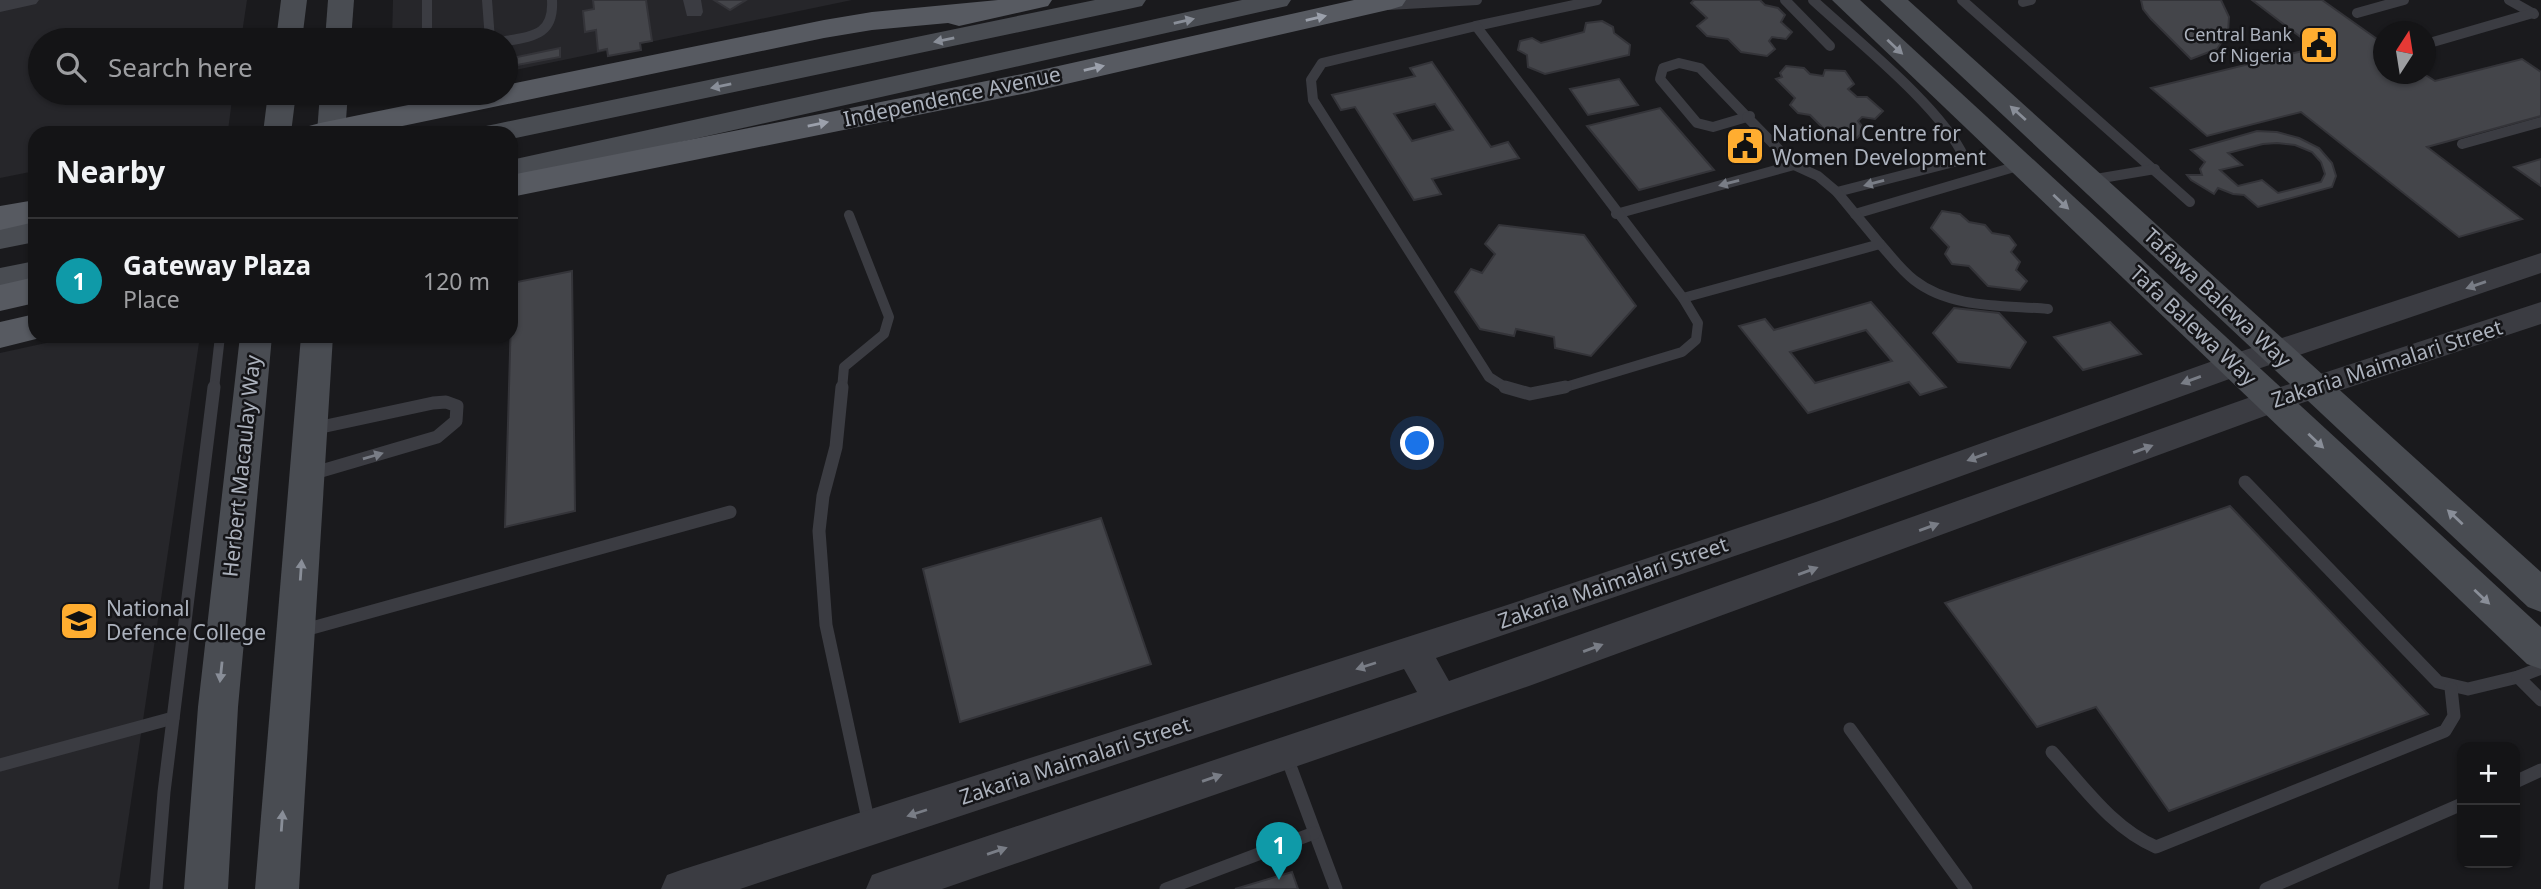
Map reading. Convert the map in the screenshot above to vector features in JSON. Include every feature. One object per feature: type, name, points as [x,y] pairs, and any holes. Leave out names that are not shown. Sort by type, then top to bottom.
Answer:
[{"type":"main road","points":[[290,28],[294,0]]},
{"type":"main road","points":[[339,28],[341,0]]},
{"type":"main road","points":[[518,93],[872,21],[1133,0]]},
{"type":"main road","name":"Independence Avenue","points":[[518,184],[1025,70],[1279,0]]},
{"type":"main road","name":"Tafa Balewa Way","points":[[1845,0],[2541,652]]},
{"type":"main road","name":"Tafawa Balewa Way","points":[[1893,0],[2541,596]]},
{"type":"main road","name":"Independence Avenue","points":[[518,169],[1381,3]]},
{"type":"main road","points":[[433,126],[984,11]]},
{"type":"main road","points":[[518,128],[1022,11]]},
{"type":"main road","points":[[278,126],[280,105]]},
{"type":"main road","points":[[329,126],[332,105]]},
{"type":"main road","points":[[357,126],[458,105]]},
{"type":"main road","points":[[0,197],[28,191]]},
{"type":"main road","points":[[0,218],[28,212]]},
{"type":"main road","points":[[0,238],[28,232]]},
{"type":"main road","points":[[0,279],[28,273]]},
{"type":"main road","points":[[0,298],[28,292]]},
{"type":"main road","points":[[0,335],[28,329]]},
{"type":"main road","name":"Herbert Macaulay Way","points":[[206,889],[218,707],[255,343]]},
{"type":"main road","points":[[277,889],[317,343]]},
{"type":"street","points":[[0,6],[30,0]]},
{"type":"street","name":"Zakaria Maimalari Street","points":[[681,889],[1501,622],[1825,512],[2235,365],[2541,263]]},
{"type":"street","name":"Zakaria Maimalari Street","points":[[886,889],[1529,670],[1865,551],[2313,387],[2541,313]]},
{"type":"street","points":[[1413,651],[1441,700]]},
{"type":"lane","points":[[427,0],[427,28]]},
{"type":"lane","points":[[486,0],[489,28]]},
{"type":"lane","points":[[518,39],[534,36],[544,30],[554,13],[552,0]]},
{"type":"lane","points":[[1381,3],[1477,0]]},
{"type":"lane","points":[[1476,26],[1616,214],[1683,298],[1698,323],[1696,340],[1682,352],[1554,390],[1530,394],[1510,390],[1489,377],[1313,100],[1308,88],[1311,74],[1322,62],[1476,26],[1597,0]]},
{"type":"lane","points":[[1785,0],[1830,46]]},
{"type":"lane","points":[[1813,0],[1941,122],[1963,149],[1964,156],[1954,162],[1837,192]]},
{"type":"lane","points":[[1962,0],[2190,202]]},
{"type":"lane","points":[[2357,13],[2404,0]]},
{"type":"lane","points":[[2509,0],[2537,15]]},
{"type":"lane","points":[[2436,41],[2537,15]]},
{"type":"lane","points":[[1750,116],[1713,127],[1697,123],[1660,79],[1660,73],[1663,68],[1679,63],[1700,68],[1750,116],[1794,165],[1818,176],[1837,192],[1911,278],[1936,293],[1953,299],[2048,309]]},
{"type":"lane","points":[[2462,144],[2541,122]]},
{"type":"lane","points":[[1616,214],[1794,165]]},
{"type":"lane","points":[[1855,214],[2021,165]]},
{"type":"lane","points":[[2090,180],[2155,169]]},
{"type":"lane","points":[[849,215],[889,317],[889,326],[875,343],[853,357],[844,367],[836,447],[819,531],[826,625],[870,828]]},
{"type":"lane","points":[[1683,298],[1880,244]]},
{"type":"lane","points":[[156,889],[173,718],[219,343]]},
{"type":"lane","points":[[307,475],[437,437],[454,425],[459,413],[457,406],[446,402],[433,403],[311,430]]},
{"type":"lane","points":[[2245,482],[2438,682],[2451,688],[2471,690],[2541,668]]},
{"type":"lane","points":[[297,632],[730,512]]},
{"type":"lane","points":[[2518,677],[2541,700]]},
{"type":"lane","points":[[2052,752],[2124,830],[2138,841],[2156,847],[2445,731],[2454,722],[2451,688]]},
{"type":"lane","points":[[0,765],[173,718]]},
{"type":"lane","points":[[1850,729],[1966,889]]},
{"type":"lane","points":[[1285,754],[1336,889]]},
{"type":"lane","points":[[2520,780],[2541,770]]},
{"type":"lane","points":[[2266,889],[2460,805]]},
{"type":"lane","points":[[1166,889],[1314,833]]},
{"type":"shaded area","points":[[0,0],[247,0],[243,28],[28,28],[28,105],[231,105],[229,126],[28,126],[28,172],[0,178]]},
{"type":"shaded area","points":[[393,0],[852,0],[518,70],[518,28],[392,28]]},
{"type":"shaded area","name":"National Defence College","points":[[46,343],[199,343],[118,889],[0,889],[0,353]]},
{"type":"building","points":[[593,0],[646,0],[652,41],[640,43],[641,50],[608,56],[607,49],[598,51],[596,30],[585,32],[583,11],[594,9]]},
{"type":"building","points":[[714,0],[746,0],[730,10]]},
{"type":"building","points":[[1694,0],[1760,0],[1765,5],[1778,8],[1785,15],[1781,22],[1792,32],[1786,39],[1772,37],[1769,41],[1775,49],[1767,56],[1741,52],[1728,39],[1707,36],[1697,26],[1707,18],[1691,3]]},
{"type":"building","points":[[2141,0],[2221,0],[2229,17],[2228,33],[2217,49],[2191,59],[2151,19],[2143,9]]},
{"type":"building","points":[[2252,0],[2322,0],[2373,36],[2373,84],[2436,84],[2436,81],[2522,59],[2541,72],[2541,116],[2427,147],[2522,219],[2459,237],[2301,112],[2207,136],[2151,88],[2315,48]]},
{"type":"building","points":[[1602,21],[1613,27],[1614,33],[1630,45],[1629,55],[1545,74],[1528,67],[1527,55],[1518,50],[1520,41],[1532,38],[1541,43],[1584,32],[1586,23]]},
{"type":"building","points":[[560,48],[560,57],[518,65],[518,57]]},
{"type":"building","points":[[1432,62],[1491,147],[1508,142],[1519,158],[1432,179],[1441,194],[1414,200],[1355,107],[1341,110],[1332,95],[1415,76],[1410,68]],"holes":[[[1435,104],[1453,130],[1412,141],[1394,114]]]},
{"type":"building","points":[[1786,66],[1804,68],[1810,74],[1823,76],[1825,70],[1845,71],[1854,84],[1848,89],[1857,97],[1867,97],[1883,111],[1875,119],[1862,117],[1858,121],[1865,130],[1857,138],[1830,135],[1810,115],[1798,113],[1790,105],[1795,98],[1776,79],[1782,77],[1780,73]]},
{"type":"building","points":[[1619,79],[1638,105],[1588,115],[1570,89]]},
{"type":"building","points":[[1660,108],[1714,170],[1639,190],[1587,126]]},
{"type":"building","points":[[2257,131],[2277,132],[2299,138],[2319,148],[2332,163],[2336,176],[2332,187],[2258,207],[2244,195],[2218,188],[2214,194],[2191,180],[2187,175],[2202,175],[2200,169],[2205,162],[2191,150]],"holes":[[[2263,144],[2295,145],[2312,152],[2321,162],[2325,174],[2321,182],[2278,193],[2262,180],[2238,186],[2220,170],[2242,165],[2228,153]]]},
{"type":"building","points":[[2541,159],[2541,186],[2514,167]]},
{"type":"building","points":[[1942,211],[1960,214],[1969,222],[1985,225],[1992,233],[2009,236],[2016,245],[2011,252],[2020,262],[2016,270],[2027,281],[2020,290],[1988,286],[1969,266],[1952,264],[1945,254],[1949,247],[1931,228]]},
{"type":"building","points":[[1499,225],[1584,235],[1636,306],[1591,356],[1555,348],[1554,337],[1516,329],[1514,336],[1480,329],[1455,292],[1471,269],[1482,273],[1495,254],[1485,244]]},
{"type":"building","points":[[572,271],[575,511],[505,527],[510,343],[518,343],[518,282]]},
{"type":"building","points":[[1871,302],[1946,387],[1920,395],[1909,382],[1808,413],[1739,326],[1765,319],[1774,330]],"holes":[[[1866,330],[1892,361],[1815,383],[1790,352]]]},
{"type":"building","points":[[1954,308],[1999,313],[2026,342],[2010,368],[1958,362],[1933,333]]},
{"type":"building","points":[[2110,322],[2141,354],[2083,370],[2054,337]]},
{"type":"building","points":[[2230,506],[2428,714],[2169,811],[2096,707],[2037,727],[1945,603]]},
{"type":"building","points":[[1101,518],[1151,664],[960,722],[923,569]]},
{"type":"building","points":[[1292,872],[1298,889],[1235,889]]},
{"type":"place","name":"Central Bank of Nigeria","points":[[2319,45]]},
{"type":"place","name":"National Centre for Women Development","points":[[1745,146]]},
{"type":"place","name":"National Defence College","points":[[79,621]]},
{"type":"place","name":"Gateway Plaza","points":[[1279,880]]}]
